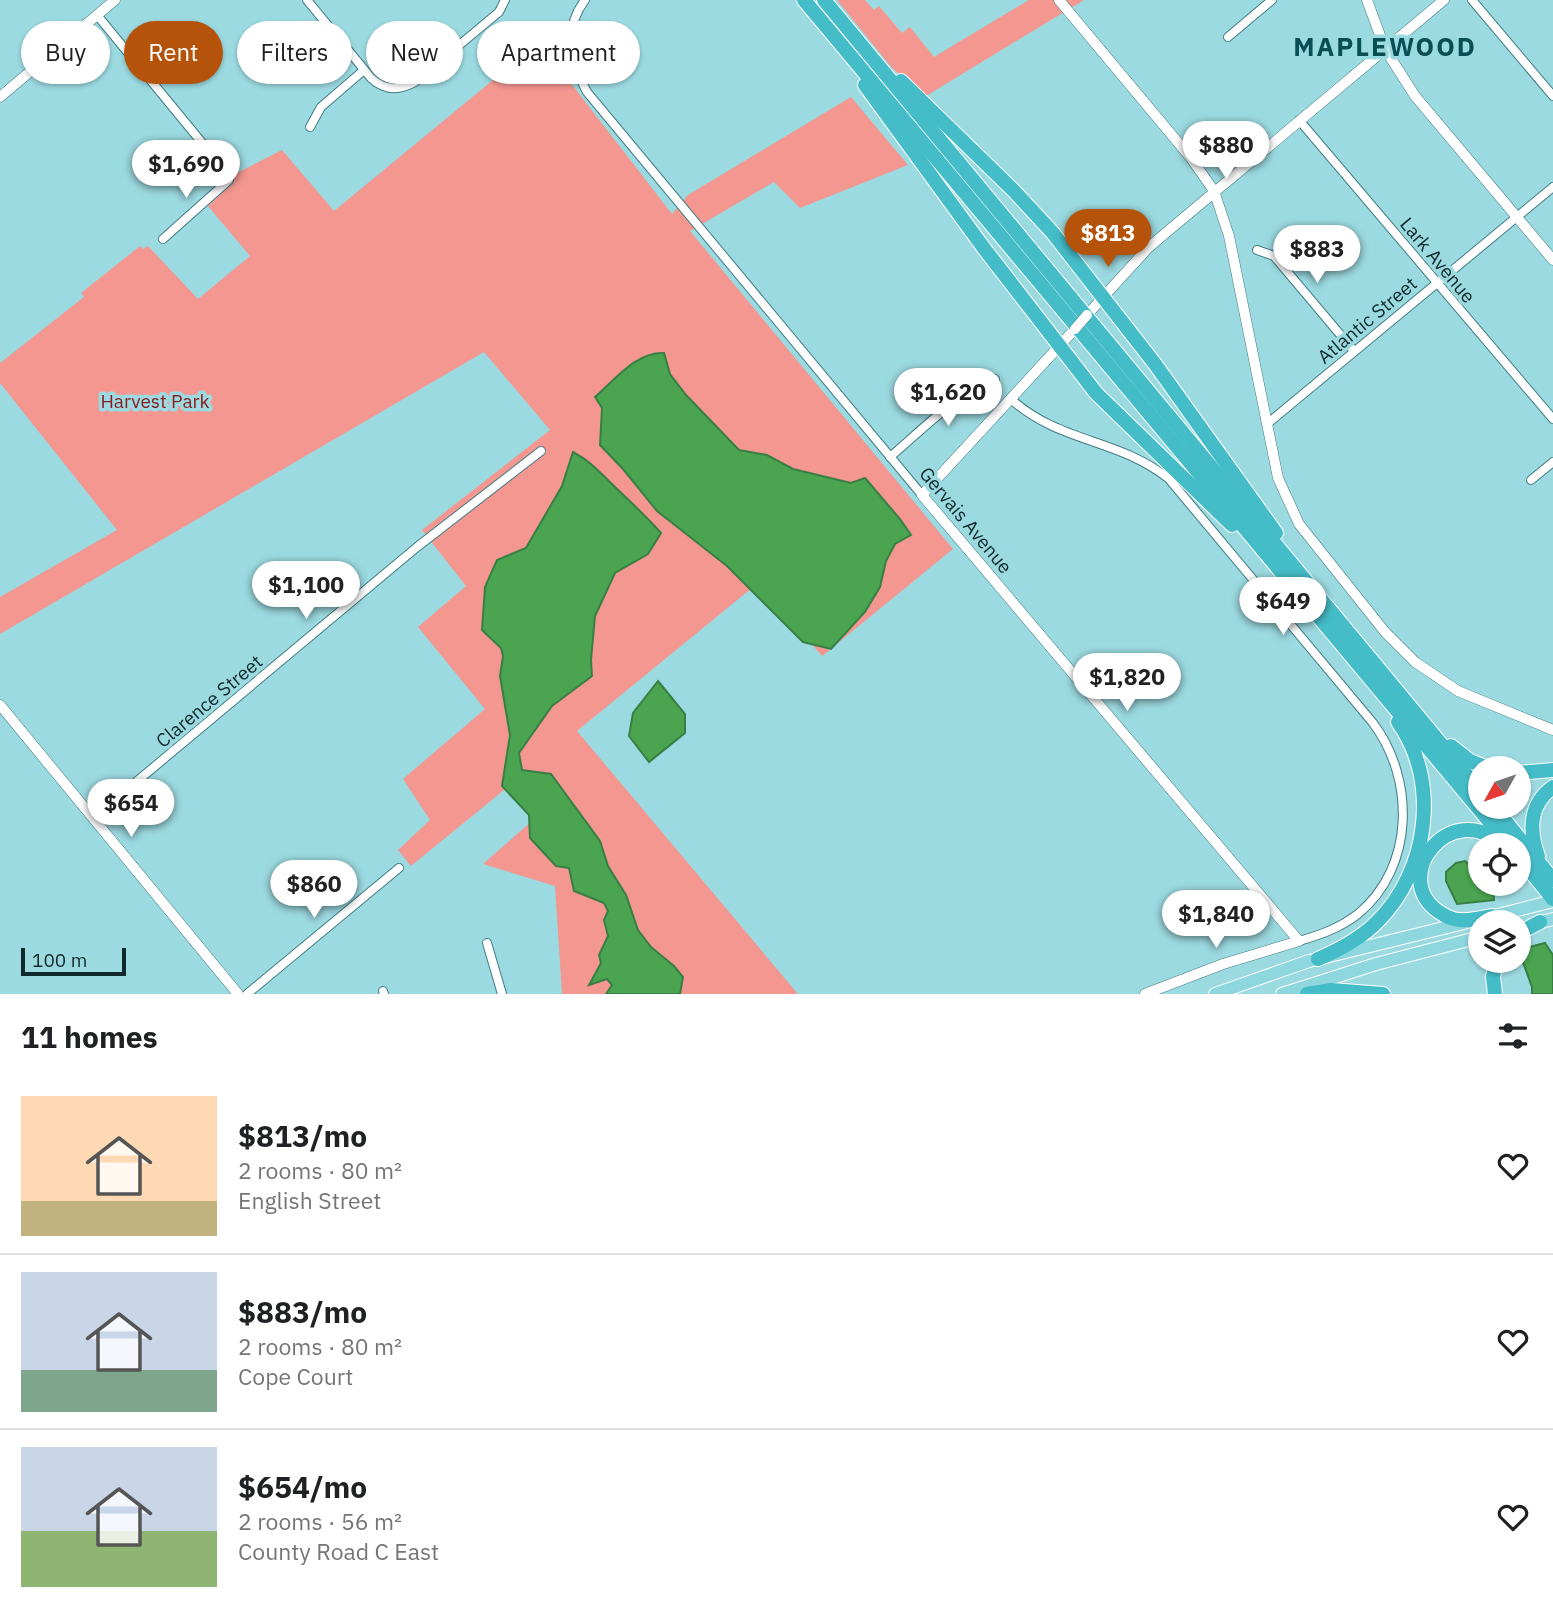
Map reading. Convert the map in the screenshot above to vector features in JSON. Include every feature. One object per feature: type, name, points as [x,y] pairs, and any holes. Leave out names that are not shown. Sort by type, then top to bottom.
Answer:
[{"type":"highway","points":[[804,0],[1499,833]]},
{"type":"highway","points":[[825,0],[901,82],[1014,191],[1252,498],[1309,584]]},
{"type":"highway","points":[[825,0],[1468,777]]},
{"type":"highway","points":[[823,23],[866,86],[1063,342],[1102,399],[1213,505],[1336,636]]},
{"type":"highway","points":[[1318,959],[1357,938],[1400,894],[1415,864],[1424,819],[1421,777],[1407,737],[1347,649]]},
{"type":"highway","points":[[1407,703],[1468,760]]},
{"type":"highway","points":[[1531,772],[1553,770]]},
{"type":"highway","points":[[1553,787],[1542,797],[1531,823],[1532,841],[1553,900]]},
{"type":"highway","points":[[1503,819],[1542,871]]},
{"type":"highway","points":[[1468,919],[1460,920],[1442,914],[1431,905],[1423,889],[1421,872],[1427,854],[1440,839],[1456,831],[1484,833]]},
{"type":"highway","points":[[1531,927],[1547,920]]},
{"type":"highway","points":[[1494,973],[1495,994]]},
{"type":"highway","points":[[1307,994],[1331,990],[1382,994]]},
{"type":"main road","points":[[1515,910],[1553,900]]},
{"type":"main road","points":[[1215,994],[1318,959],[1468,922]]},
{"type":"main road","points":[[1282,994],[1376,964],[1468,940]]},
{"type":"street","points":[[307,0],[364,70],[374,81],[386,88],[408,86],[499,12],[505,0]]},
{"type":"street","name":"Gervais Avenue","points":[[585,0],[575,21],[572,47],[576,71],[587,92],[890,457],[1299,941]]},
{"type":"street","points":[[1059,0],[1191,158],[1214,191],[1229,236],[1278,478],[1298,524],[1398,646],[1430,674],[1458,691],[1553,730]]},
{"type":"street","points":[[1228,37],[1272,0]]},
{"type":"street","points":[[1367,0],[1385,49],[1415,96],[1553,260]]},
{"type":"street","points":[[922,495],[1149,248],[1444,0]]},
{"type":"street","points":[[1472,0],[1553,96]]},
{"type":"street","points":[[0,97],[109,2]]},
{"type":"street","points":[[97,15],[226,172],[229,180],[163,239]]},
{"type":"street","points":[[310,127],[320,107],[364,70]]},
{"type":"street","name":"Lark Avenue","points":[[1299,120],[1553,419]]},
{"type":"street","name":"Atlantic Street","points":[[1267,424],[1553,187]]},
{"type":"street","points":[[1257,250],[1274,256],[1354,351]]},
{"type":"street","points":[[890,457],[951,406],[995,379]]},
{"type":"street","points":[[1012,400],[1025,412],[1051,427],[1131,454],[1169,478],[1370,719],[1392,752],[1401,783],[1403,817],[1398,848],[1388,875],[1374,898],[1357,915],[1334,929],[1223,964],[1145,994]]},
{"type":"street","name":"Clarence Street","points":[[93,818],[417,547],[541,451]]},
{"type":"street","points":[[1531,480],[1553,462]]},
{"type":"street","points":[[0,705],[4,717],[93,818],[238,994]]},
{"type":"street","points":[[247,994],[399,868]]},
{"type":"street","points":[[487,943],[502,994]]},
{"type":"green space","points":[[837,0],[865,0],[874,10],[879,6],[902,33],[910,27],[934,57],[1029,0],[1084,0],[926,96],[892,68]]},
{"type":"green space","name":"Harvest Park","points":[[488,84],[571,84],[672,214],[688,195],[851,97],[908,165],[800,208],[774,182],[690,231],[953,549],[822,656],[758,583],[577,731],[798,994],[562,994],[555,886],[483,864],[532,821],[509,786],[411,866],[398,850],[430,820],[403,779],[485,709],[418,627],[466,586],[422,530],[550,430],[484,352],[0,634],[0,597],[117,530],[0,383],[0,363],[84,297],[81,293],[140,246],[143,249],[148,246],[198,299],[250,256],[208,206],[235,174],[282,150],[334,211]]},
{"type":"shaded area","points":[[664,353],[670,374],[686,395],[739,450],[767,455],[793,469],[851,483],[865,478],[911,535],[895,544],[886,561],[880,587],[865,612],[831,649],[803,642],[727,566],[657,511],[600,445],[602,408],[595,397],[635,362],[644,357]]},
{"type":"shaded area","points":[[573,452],[595,468],[661,533],[648,554],[615,573],[595,616],[592,676],[552,706],[519,753],[522,770],[551,774],[600,841],[608,866],[626,895],[638,930],[651,947],[683,977],[680,994],[606,994],[612,985],[607,979],[589,985],[601,963],[599,955],[608,936],[604,920],[608,911],[604,903],[574,891],[569,868],[556,866],[530,838],[529,815],[502,786],[510,735],[500,676],[503,656],[501,648],[482,630],[485,587],[497,560],[526,548],[562,486]]},
{"type":"shaded area","points":[[658,681],[685,714],[685,733],[649,762],[629,736],[633,713]]},
{"type":"shaded area","points":[[1465,861],[1468,864],[1468,896],[1494,896],[1494,900],[1457,904],[1446,881],[1446,872],[1456,863]]},
{"type":"shaded area","points":[[1545,943],[1553,955],[1553,994],[1532,994],[1527,973],[1531,973],[1531,947]]},
{"type":"district","name":"MAPLEWOOD","points":[[1385,47]]}]
